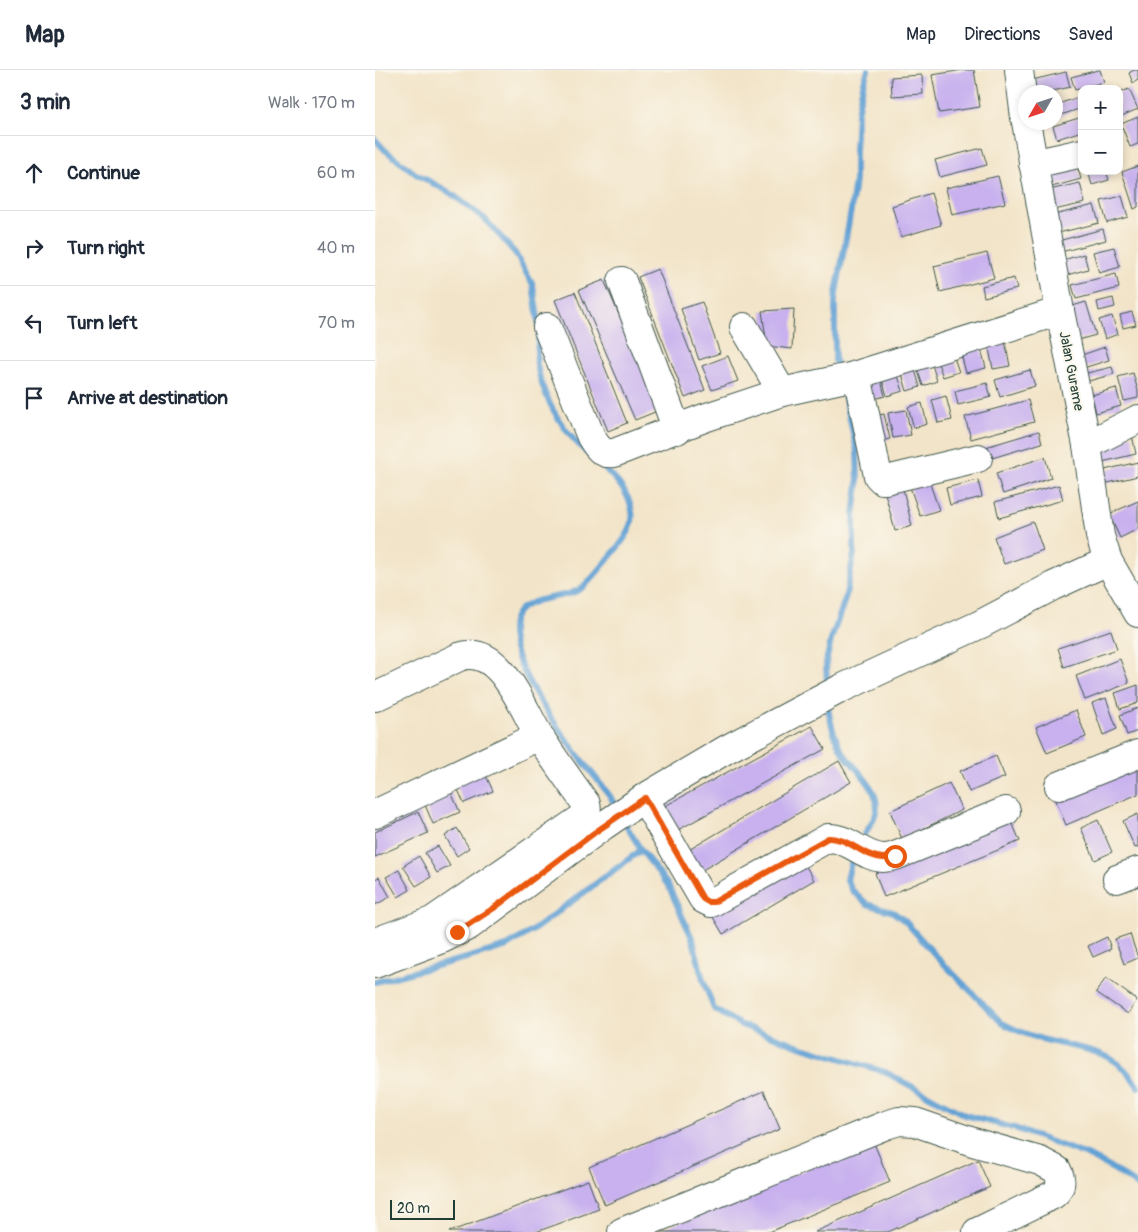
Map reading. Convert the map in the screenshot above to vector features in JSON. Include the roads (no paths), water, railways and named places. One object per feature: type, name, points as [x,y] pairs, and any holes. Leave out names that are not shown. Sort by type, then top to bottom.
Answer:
[{"type":"street","points":[[1019,70],[1021,85]]},
{"type":"street","name":"Jalan Gurame","points":[[1027,130],[1087,446],[1100,536],[1108,561],[1138,613]]},
{"type":"street","points":[[1033,164],[1078,154]]},
{"type":"street","points":[[622,281],[677,430]]},
{"type":"street","points":[[547,327],[591,437],[603,452],[614,453],[677,430],[703,418],[782,392],[846,378],[1060,311]]},
{"type":"street","points":[[744,327],[782,392]]},
{"type":"street","points":[[846,378],[878,476],[881,479],[887,480],[978,458]]},
{"type":"street","points":[[1087,446],[1138,419]]},
{"type":"street","points":[[375,942],[432,921],[593,826],[638,803],[727,749],[840,690],[981,624],[1053,586],[1108,561]]},
{"type":"street","points":[[375,698],[459,657],[468,654],[479,655],[487,660],[509,682],[539,736],[586,804],[586,814],[593,826]]},
{"type":"street","points":[[375,814],[539,736]]},
{"type":"street","points":[[1059,786],[1138,754]]},
{"type":"street","points":[[638,803],[703,899],[711,903],[828,838],[838,838],[874,856],[883,858],[895,856],[1005,811]]},
{"type":"street","points":[[375,964],[470,925],[593,826]]},
{"type":"street","points":[[623,1232],[886,1124],[906,1121],[924,1124],[973,1142],[1040,1161],[1057,1170],[1061,1184],[1059,1190],[1053,1195],[977,1232]]},
{"type":"waterway","points":[[838,372],[835,360],[835,299],[855,180],[857,113],[868,70]]},
{"type":"waterway","points":[[375,139],[385,150],[416,174],[449,192],[485,219],[515,253],[533,285],[539,325]]},
{"type":"waterway","points":[[539,335],[537,365],[548,400],[567,432],[620,485],[630,502],[633,517],[630,528],[622,542],[598,572],[583,587],[572,593],[536,601],[522,608],[513,624],[515,647],[525,674],[542,704],[610,796],[617,809]]},
{"type":"waterway","points":[[827,684],[826,662],[831,640],[845,599],[854,554],[854,515],[858,484],[857,451],[842,384]]},
{"type":"waterway","points":[[828,708],[839,746],[866,780],[875,796],[877,804],[876,813],[865,834]]},
{"type":"waterway","points":[[623,820],[641,850],[668,885],[693,940],[703,980],[714,1009],[741,1025],[803,1047],[885,1072],[965,1115],[1017,1129],[1087,1155],[1115,1170],[1138,1186]]},
{"type":"waterway","points":[[375,982],[507,946],[532,931],[641,850]]},
{"type":"waterway","points":[[851,863],[847,880],[852,890],[867,904],[893,912],[905,921],[938,958],[1002,1023],[1037,1038],[1099,1053],[1110,1058],[1129,1074],[1138,1087]]}]
